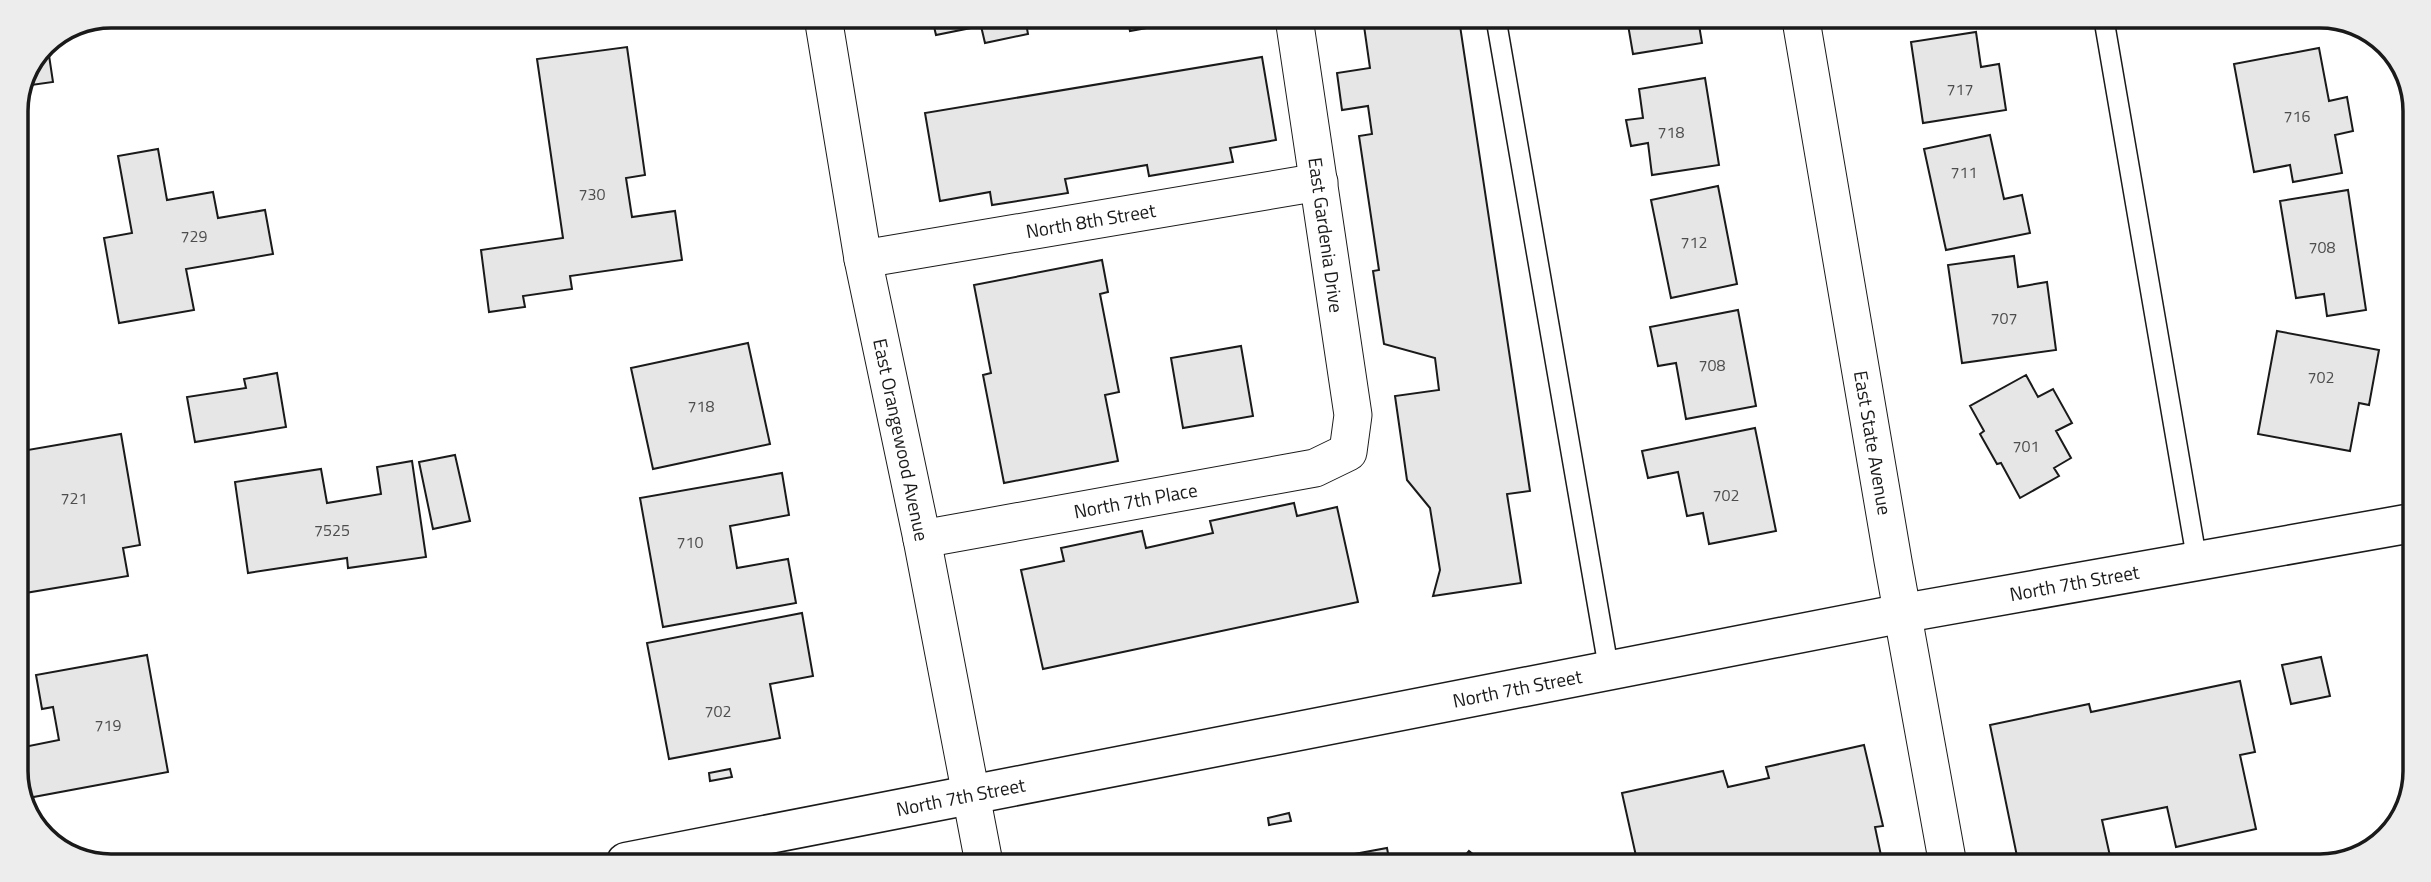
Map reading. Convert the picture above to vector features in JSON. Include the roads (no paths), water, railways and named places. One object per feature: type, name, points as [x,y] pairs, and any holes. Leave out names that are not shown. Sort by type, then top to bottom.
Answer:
[{"type":"main road","name":"North 7th Street","points":[[715,854],[971,795],[1904,613],[2403,525]]},
{"type":"street","name":"East Orangewood Avenue","points":[[825,28],[863,259],[922,539],[982,854]]},
{"type":"street","name":"East Gardenia Drive","points":[[1295,28],[1353,415],[1348,452]]},
{"type":"street","name":"East State Avenue","points":[[1802,28],[1946,854]]},
{"type":"street","name":"North 8th Street","points":[[863,259],[1319,182]]},
{"type":"street","name":"North 7th Place","points":[[922,539],[1315,468],[1348,452]]},
{"type":"lane","points":[[1498,28],[1609,671]]},
{"type":"lane","points":[[2105,28],[2197,561]]}]
